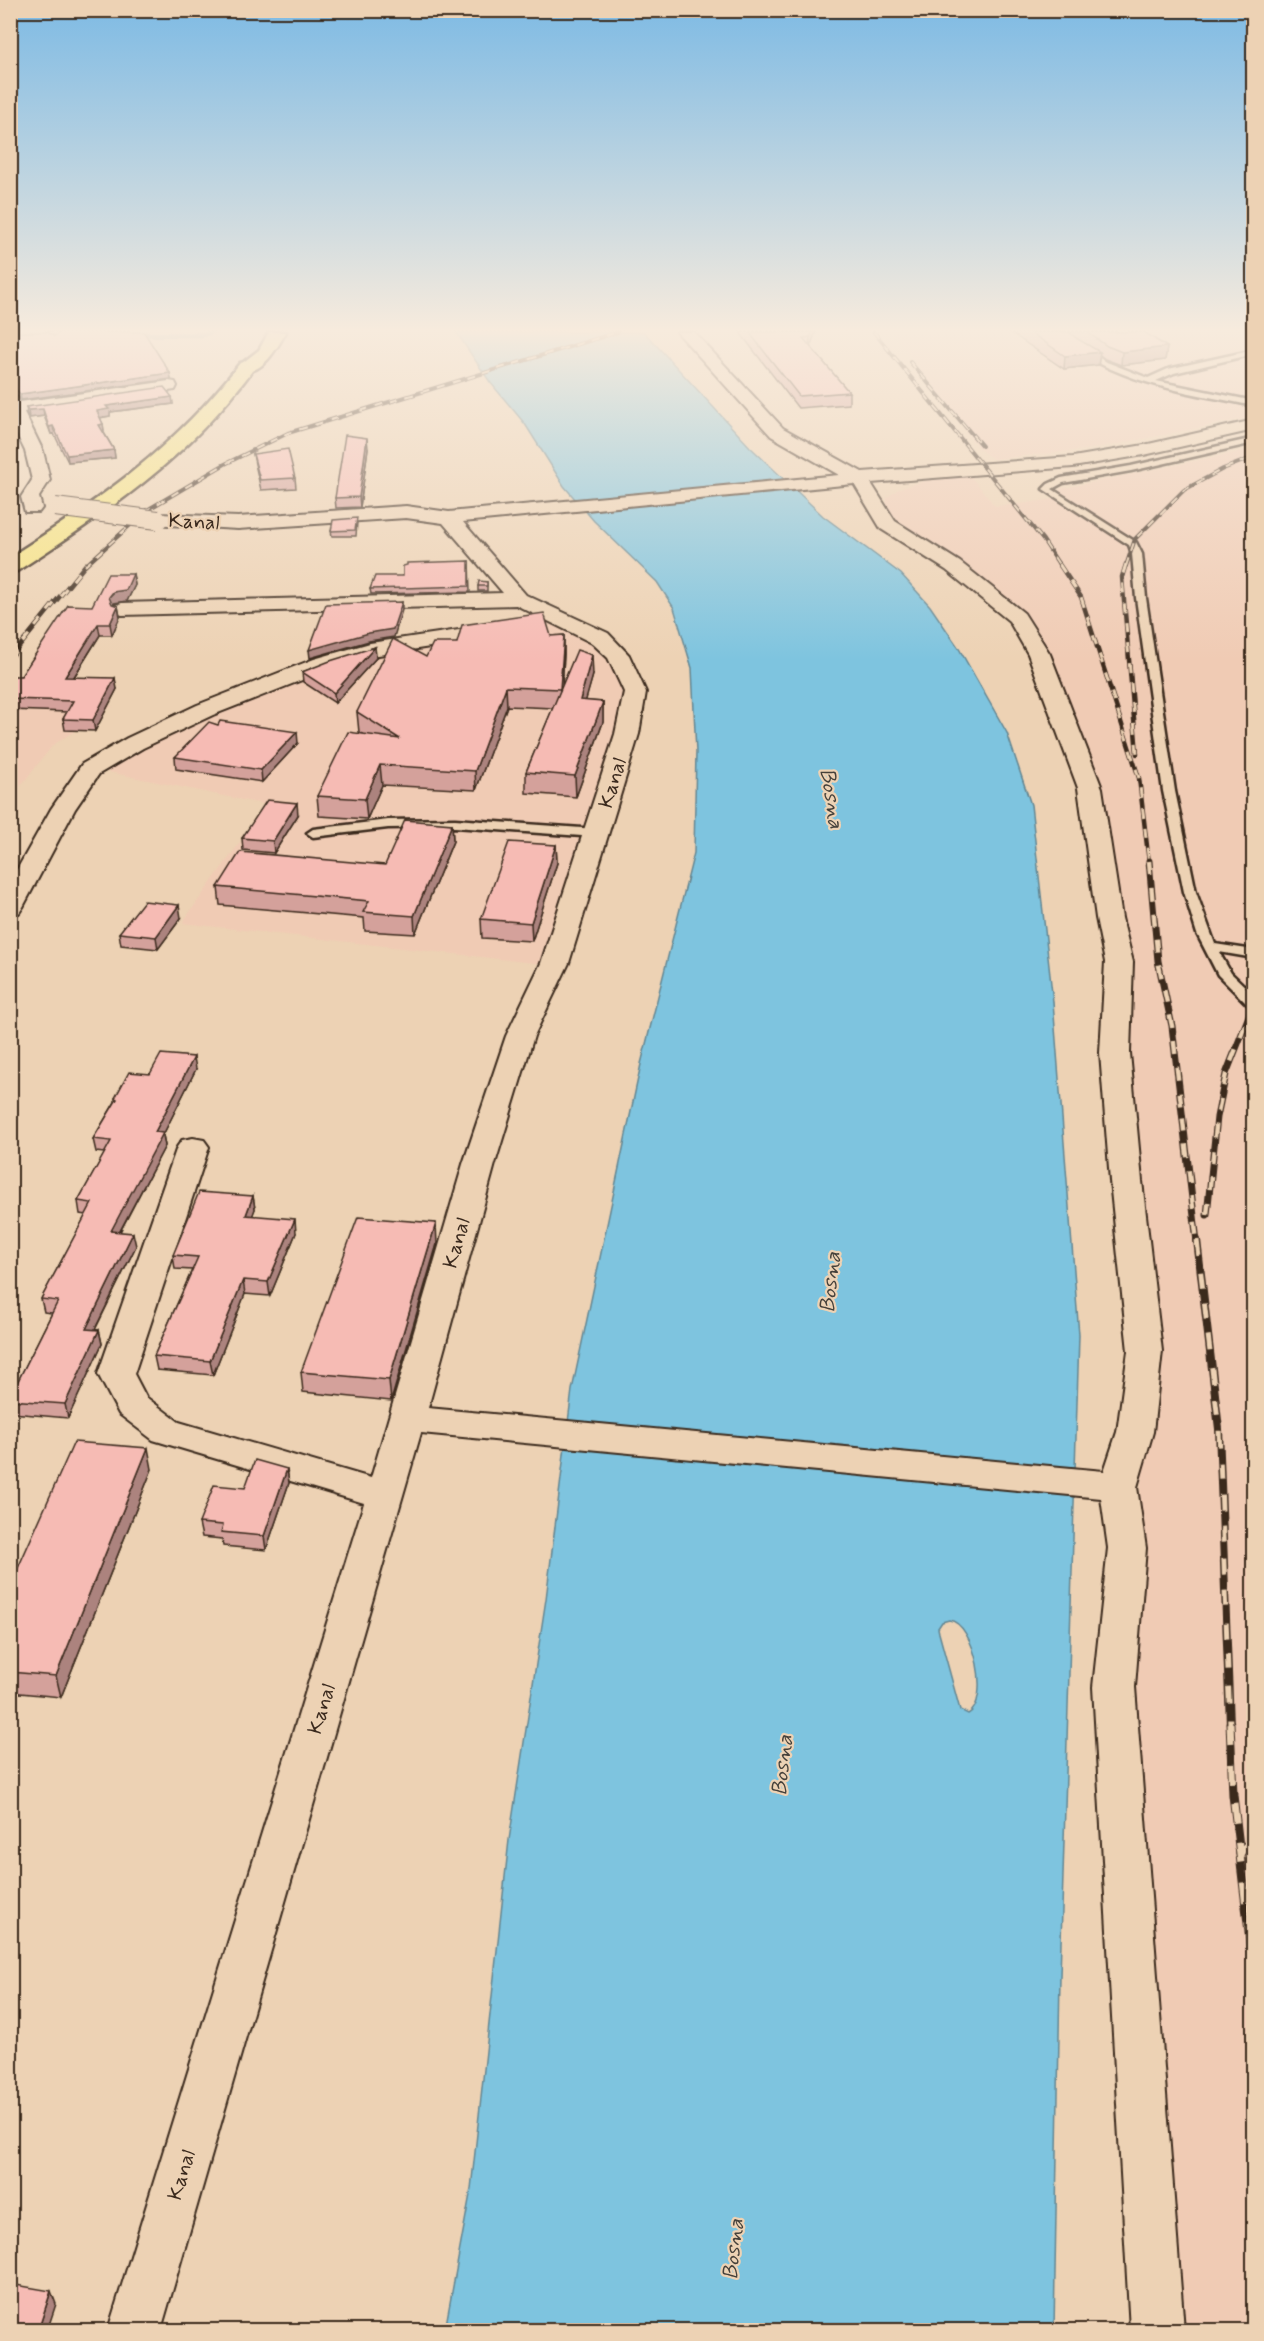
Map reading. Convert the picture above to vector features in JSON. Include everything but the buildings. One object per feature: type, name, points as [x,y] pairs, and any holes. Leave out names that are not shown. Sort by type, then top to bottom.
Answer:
[{"type":"main road","points":[[10,567],[98,508],[162,460],[181,441]]},
{"type":"street","points":[[30,441],[41,480],[31,502]]},
{"type":"street","points":[[790,441],[843,480],[888,525],[953,566],[1017,617],[1039,654],[1090,788],[1109,918],[1119,962],[1115,1053],[1126,1181],[1145,1351],[1135,1432],[1106,1485],[1127,1548],[1114,1687],[1157,2331]]},
{"type":"street","points":[[449,518],[943,470],[1073,462],[1183,441]]},
{"type":"street","name":"Kanal","points":[[11,507],[31,502],[158,520],[238,523],[406,513],[449,518],[519,599],[600,638],[618,655],[635,692],[627,734],[555,963],[520,1036],[479,1164],[408,1419],[134,2331]]},
{"type":"street","points":[[122,609],[519,599]]},
{"type":"street","points":[[10,907],[63,809],[90,769],[135,743],[206,710],[322,664],[370,650],[557,619]]},
{"type":"street","points":[[193,1147],[116,1374],[132,1404],[166,1431],[385,1496]]},
{"type":"street","points":[[408,1419],[1106,1485]]},
{"type":"lane","points":[[1249,441],[1123,471],[1061,482],[1050,485],[1047,489],[1133,544],[1137,554],[1141,598],[1169,791],[1190,892],[1203,934],[1225,975],[1254,1003]]},
{"type":"lane","points":[[313,833],[388,824],[455,823],[596,833]]},
{"type":"lane","points":[[1210,947],[1254,954]]},
{"type":"shaded area","points":[[973,441],[1131,441],[1092,449],[993,459],[979,449]]},
{"type":"shaded area","points":[[1253,449],[1253,2330],[1163,2330],[1144,2026],[1128,1629],[1150,1383],[1132,1092],[1132,998],[1123,923],[1103,813],[1024,618],[897,526],[886,508],[887,498],[897,490],[933,478],[968,473],[995,506],[1020,504],[1061,498],[1060,489]]},
{"type":"shaded area","points":[[554,618],[596,639],[631,693],[543,964],[182,923],[267,805],[90,768],[322,663]]},
{"type":"shaded area","points":[[11,697],[113,706],[53,745],[11,798]]},
{"type":"water","name":"Bosna","points":[[536,441],[745,441],[823,516],[901,574],[930,606],[958,647],[1007,733],[1031,805],[1053,1002],[1079,1335],[1060,1976],[1054,2330],[445,2330],[471,2189],[509,1840],[546,1599],[572,1390],[641,1064],[694,853],[696,752],[692,668],[674,608],[657,582],[594,521],[564,486]],"holes":[[[949,1620],[958,1624],[973,1648],[979,1680],[975,1707],[968,1714],[960,1710],[938,1628],[942,1622]]]},
{"type":"railway","points":[[85,566],[147,510],[225,464],[271,441]]},
{"type":"railway","points":[[963,441],[1043,540],[1060,566]]},
{"type":"railway","points":[[978,441],[982,446]]},
{"type":"railway","points":[[1126,566],[1135,539],[1184,490],[1223,469],[1254,457]]},
{"type":"railway","points":[[10,658],[86,564]]},
{"type":"railway","points":[[1059,564],[1081,597],[1139,778],[1149,863]]},
{"type":"railway","points":[[1126,564],[1122,577],[1137,754]]},
{"type":"railway","points":[[1149,861],[1158,961],[1172,1026],[1197,1242]]},
{"type":"railway","points":[[1207,1215],[1217,1117],[1226,1074],[1254,1003]]},
{"type":"railway","points":[[1197,1240],[1219,1429],[1230,1725]]},
{"type":"railway","points":[[1230,1723],[1233,1795],[1254,1975]]},
{"type":"railway","points":[[1240,1854],[1254,1836]]}]
